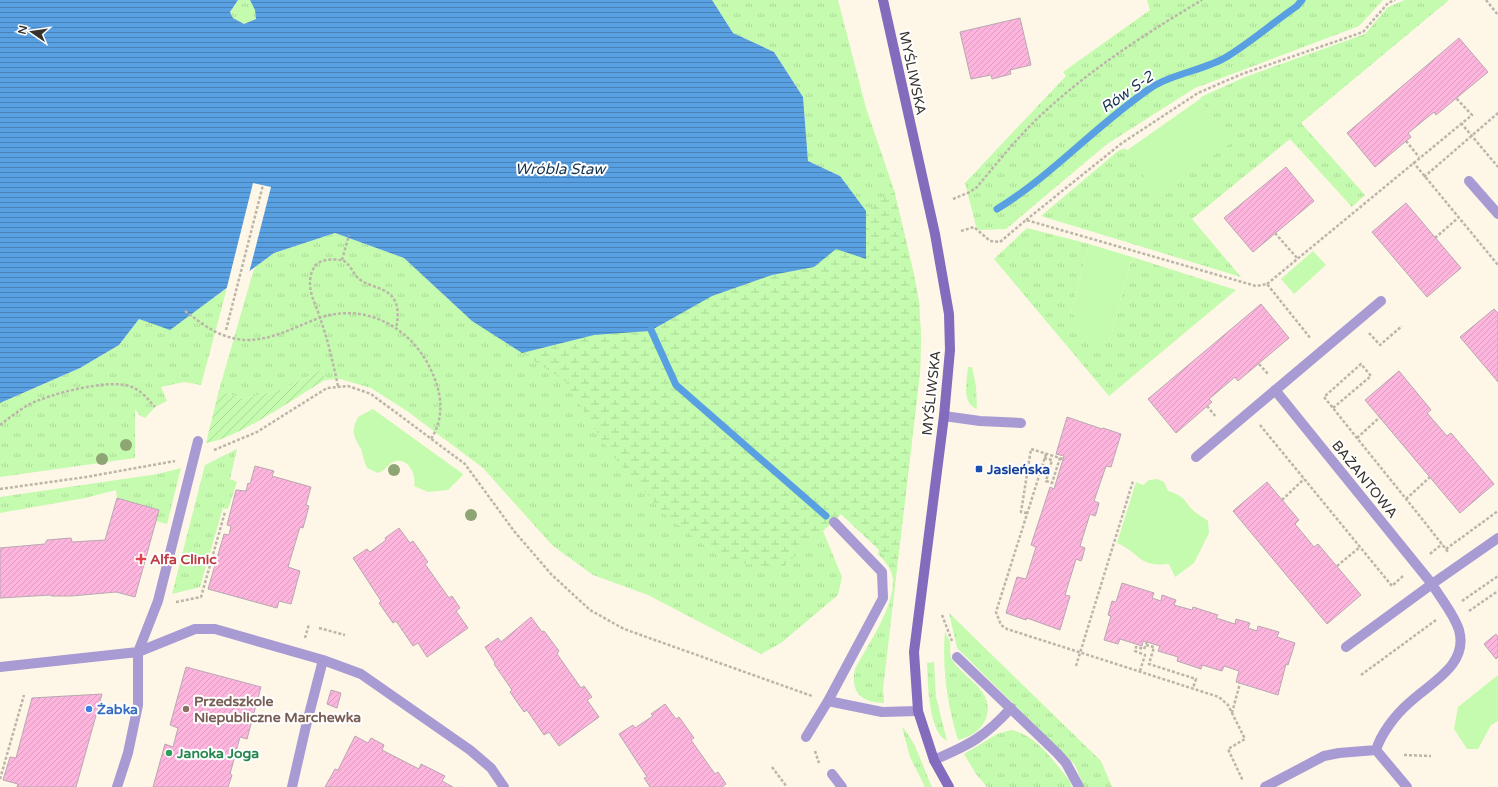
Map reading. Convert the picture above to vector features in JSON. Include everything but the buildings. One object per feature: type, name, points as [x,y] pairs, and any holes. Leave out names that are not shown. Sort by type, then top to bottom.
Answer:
[{"type":"street","name":"MYŚLIWSKA","points":[[883,0],[935,234],[949,314],[950,350],[944,416],[914,652],[918,711],[934,760],[949,787]]},
{"type":"street","points":[[1469,182],[1498,214]]},
{"type":"street","points":[[1196,457],[1381,301]]},
{"type":"street","name":"BAŻANTOWA","points":[[1275,390],[1432,584],[1449,610],[1459,630],[1461,645],[1458,657],[1447,672],[1407,704],[1379,739],[1376,750]]},
{"type":"street","points":[[944,416],[980,421],[1021,423]]},
{"type":"street","points":[[117,787],[128,753],[137,711],[138,652],[156,606],[198,441]]},
{"type":"street","points":[[806,737],[828,701],[883,598],[882,572],[834,522]]},
{"type":"street","points":[[1346,647],[1498,538]]},
{"type":"street","points":[[0,667],[138,652],[195,629],[215,629],[323,660],[361,674],[464,746],[487,765],[504,787]]},
{"type":"street","points":[[957,657],[1057,753],[1066,763],[1079,787]]},
{"type":"street","points":[[292,787],[323,660]]},
{"type":"street","points":[[828,701],[882,712],[918,711]]},
{"type":"street","points":[[934,760],[982,737],[1011,708]]},
{"type":"street","points":[[1265,787],[1324,756],[1338,753],[1376,750],[1407,787]]},
{"type":"street","points":[[832,774],[842,787]]},
{"type":"path","points":[[953,199],[970,192],[977,187],[1040,117],[1095,71],[1140,38],[1202,0]]},
{"type":"path","points":[[961,231],[974,228],[990,241],[1000,242],[1122,143],[1198,93],[1242,74],[1363,32],[1388,3],[1395,0]]},
{"type":"path","points":[[1486,0],[1498,15]]},
{"type":"path","points":[[1026,220],[1256,286],[1267,284],[1419,157],[1472,115],[1456,98]]},
{"type":"path","points":[[1424,177],[1498,113]]},
{"type":"path","points":[[1461,124],[1498,167]]},
{"type":"path","points":[[1406,141],[1419,157]]},
{"type":"path","points":[[1413,162],[1498,265]]},
{"type":"path","points":[[226,330],[263,185]]},
{"type":"path","points":[[1435,238],[1458,218]]},
{"type":"path","points":[[1275,233],[1298,259]]},
{"type":"path","points":[[342,260],[349,235]]},
{"type":"path","points":[[338,386],[333,359],[311,295],[310,283],[312,273],[317,264],[323,261],[342,260],[346,262],[360,279],[388,292],[395,300],[398,318],[396,328]]},
{"type":"path","points":[[1267,284],[1322,352]]},
{"type":"path","points":[[185,310],[215,333],[232,338],[248,340],[268,338],[320,318],[341,313],[364,314],[386,321],[405,334],[425,358],[436,380],[440,394],[440,419],[438,427],[431,439]]},
{"type":"path","points":[[1358,320],[1380,345],[1402,326]]},
{"type":"path","points":[[1259,364],[1269,376]]},
{"type":"path","points":[[1333,408],[1370,376],[1361,364],[1324,397],[1459,565]]},
{"type":"path","points":[[0,425],[28,405],[62,393],[108,385],[129,386],[141,392],[155,407]]},
{"type":"path","points":[[0,489],[86,477],[193,459],[257,432],[327,388],[348,386],[371,394],[465,464],[514,531],[551,574],[590,610],[624,629],[828,701]]},
{"type":"path","points":[[1207,406],[1218,419]]},
{"type":"path","points":[[1249,412],[1392,586],[1442,544]]},
{"type":"path","points":[[1357,438],[1380,417]]},
{"type":"path","points":[[1027,513],[1021,512],[1032,449],[1061,458],[1052,483],[1046,481],[1052,460],[1044,458]]},
{"type":"path","points":[[1046,454],[996,612],[999,621],[1007,629],[1219,697],[1228,705],[1245,739],[1228,748],[1242,782]]},
{"type":"path","points":[[1406,499],[1430,477]]},
{"type":"path","points":[[1282,500],[1304,479]]},
{"type":"path","points":[[1076,666],[1132,481]]},
{"type":"path","points":[[1446,549],[1498,511]]},
{"type":"path","points":[[156,606],[201,597],[225,512]]},
{"type":"path","points":[[1337,566],[1360,547]]},
{"type":"path","points":[[1458,599],[1459,603],[1498,576]]},
{"type":"path","points":[[1455,621],[1498,591]]},
{"type":"path","points":[[1361,675],[1449,610]]},
{"type":"path","points":[[942,615],[957,657]]},
{"type":"path","points":[[319,628],[345,635]]},
{"type":"path","points":[[1140,671],[1145,655],[1135,651],[1136,647],[1144,649],[1146,643],[1154,647],[1149,664],[1196,679],[1193,688]]},
{"type":"path","points":[[1232,713],[1240,683]]},
{"type":"path","points":[[0,779],[24,695]]},
{"type":"path","points":[[1399,755],[1431,756]]},
{"type":"path","points":[[772,767],[787,787]]},
{"type":"green space","points":[[238,0],[250,0],[256,10],[256,19],[244,24],[233,18],[230,12]]},
{"type":"green space","points":[[712,0],[838,0],[866,108],[894,190],[919,302],[921,337],[920,372],[883,689],[884,703],[869,701],[859,695],[854,684],[854,677],[855,669],[885,614],[892,591],[893,580],[888,566],[878,554],[879,549],[841,514],[823,531],[842,577],[838,595],[781,643],[761,654],[648,595],[593,575],[552,545],[483,468],[407,411],[371,388],[340,379],[325,380],[323,369],[283,389],[243,399],[219,390],[253,272],[256,266],[274,253],[335,233],[404,258],[472,321],[840,176],[808,161],[803,97],[774,52],[733,33]]},
{"type":"green space","points":[[1147,0],[1383,0],[1359,26],[1195,88],[1107,144],[1006,229],[979,230],[976,226],[965,183],[1066,76],[1063,72],[1150,10]]},
{"type":"green space","points":[[1405,0],[1449,0],[1301,123],[1365,195],[1352,207],[1290,139],[1192,219],[1241,277],[1041,216],[1118,151],[1125,148],[1158,194],[1230,143],[1200,99],[1201,97],[1245,77],[1365,34],[1388,7]]},
{"type":"green space","points":[[1200,99],[1231,143],[1157,195],[1126,151]]},
{"type":"green space","points":[[894,190],[919,302],[921,337],[920,372],[897,567],[841,514],[782,568],[724,561],[664,514],[609,451],[565,381],[522,353],[594,335],[650,331],[712,296],[772,275],[814,267],[836,248],[866,259],[866,211]]},
{"type":"green space","points":[[1027,228],[1089,244],[1071,312],[1109,343],[1132,257],[1236,290],[1109,396],[994,259]]},
{"type":"green space","points":[[1089,244],[1132,257],[1109,343],[1096,343],[1071,312]]},
{"type":"green space","points":[[1313,251],[1326,265],[1294,294],[1281,279]]},
{"type":"green space","points":[[227,288],[201,385],[184,382],[161,387],[167,401],[155,407],[145,418],[139,415],[135,409],[135,458],[0,477],[0,403],[80,368],[119,345],[139,319],[170,329]]},
{"type":"green space","points":[[968,367],[972,367],[976,386],[977,409],[972,406],[967,397],[966,385]]},
{"type":"green space","points":[[323,369],[325,380],[250,426],[219,440],[206,443],[219,390],[243,399],[283,389]]},
{"type":"green space","points":[[373,409],[463,475],[448,490],[428,492],[414,486],[414,476],[410,467],[403,462],[393,462],[378,473],[367,468],[361,449],[355,437],[354,426],[358,417]]},
{"type":"green space","points":[[237,449],[230,479],[237,482],[228,509],[223,508],[200,587],[172,594],[205,465]]},
{"type":"green space","points":[[181,468],[167,524],[156,521],[159,510],[117,498],[116,490],[85,498],[0,513],[0,497],[158,474]]},
{"type":"green space","points":[[1157,479],[1164,482],[1168,491],[1182,497],[1195,512],[1208,521],[1209,533],[1194,563],[1175,577],[1169,564],[1151,564],[1145,562],[1131,551],[1117,543],[1136,482],[1143,485],[1149,480]]},
{"type":"green space","points":[[949,613],[1101,761],[1112,787],[1084,787],[1075,765],[957,648]]},
{"type":"green space","points":[[945,631],[950,642],[951,658],[982,692],[988,708],[986,718],[982,726],[971,735],[958,740],[946,686],[944,659]]},
{"type":"green space","points":[[934,662],[936,697],[947,741],[941,736],[936,728],[930,706],[927,663]]},
{"type":"green space","points":[[1498,675],[1498,721],[1491,725],[1478,749],[1467,749],[1454,729],[1458,707]]},
{"type":"green space","points":[[902,727],[915,747],[932,787],[925,787],[910,757]]},
{"type":"green space","points":[[1011,730],[1028,737],[1044,750],[1069,780],[1072,787],[987,787],[976,774],[964,754],[997,734]]},
{"type":"water","name":"Wróbla Staw","points":[[0,0],[238,0],[230,12],[233,18],[244,24],[256,19],[255,10],[250,0],[712,0],[733,33],[774,52],[803,97],[808,161],[840,176],[866,211],[866,259],[836,249],[814,267],[772,275],[712,296],[650,331],[594,335],[522,353],[472,321],[404,258],[335,233],[274,253],[170,330],[139,319],[119,345],[80,368],[0,403]]},
{"type":"pier","points":[[253,183],[271,187],[249,273],[226,291]]},
{"type":"waterway","name":"Rów S-2","points":[[997,209],[1037,181],[1112,117],[1152,87],[1170,78],[1210,65],[1228,56],[1297,6],[1302,0]]},
{"type":"waterway","points":[[651,330],[676,385],[826,516]]},
{"type":"place","name":"Jasieńska","points":[[979,469]]},
{"type":"place","name":"Alfa Clinic","points":[[141,559]]},
{"type":"place","name":"Żabka","points":[[89,709]]},
{"type":"place","name":"Przedszkole Niepubliczne Marchewka","points":[[186,709]]},
{"type":"place","name":"Janoka Joga","points":[[169,753]]}]
